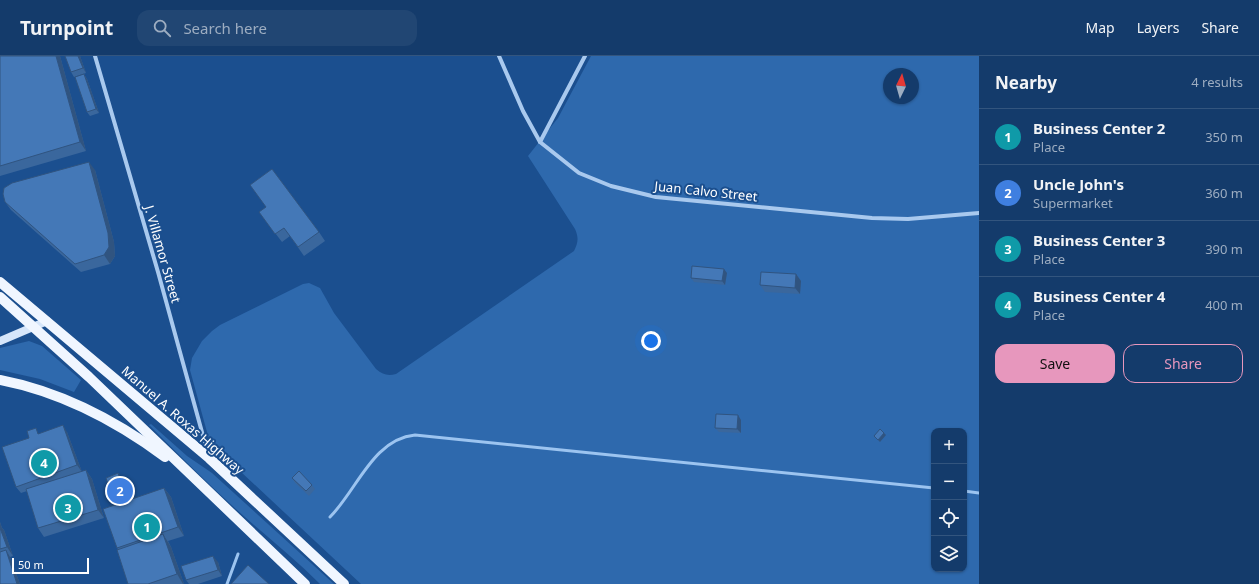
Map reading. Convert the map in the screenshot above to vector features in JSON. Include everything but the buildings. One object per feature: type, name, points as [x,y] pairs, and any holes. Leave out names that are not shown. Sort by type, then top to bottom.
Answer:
[{"type":"main road","name":"Manuel A. Roxas Highway","points":[[0,282],[209,458],[344,584]]},
{"type":"main road","points":[[0,297],[34,327],[202,485],[305,584]]},
{"type":"main road","points":[[0,341],[47,321]]},
{"type":"main road","points":[[0,380],[27,385],[89,408],[134,434],[202,485]]},
{"type":"street","name":"J. Villamor Street","points":[[95,56],[160,279],[209,458]]},
{"type":"street","name":"Juan Calvo Street","points":[[499,56],[523,111],[540,142],[579,173],[610,186],[656,197],[872,218],[908,219],[979,213]]},
{"type":"street","points":[[540,142],[585,56]]},
{"type":"shaded area","points":[[591,56],[979,56],[979,584],[361,584],[210,443],[190,370],[192,358],[202,341],[220,325],[303,284],[309,283],[320,288],[334,313],[376,369],[383,374],[393,375],[574,251],[578,240],[575,229],[528,156],[558,118]]},
{"type":"shaded area","points":[[29,341],[42,346],[81,380],[74,392],[40,379],[0,370],[0,348]]},
{"type":"shaded area","points":[[151,424],[187,456],[212,473],[334,584],[320,584],[214,489],[149,425]]},
{"type":"waterway","points":[[330,517],[340,506],[367,467],[377,456],[388,446],[400,439],[415,435],[931,488]]},
{"type":"waterway","points":[[967,491],[979,493]]},
{"type":"waterway","points":[[227,584],[238,554]]},
{"type":"place","name":"Business Center 4","points":[[44,463]]},
{"type":"place","name":"Uncle John's","points":[[120,491]]},
{"type":"place","name":"Business Center 3","points":[[68,508]]},
{"type":"place","name":"Business Center 2","points":[[147,527]]}]
